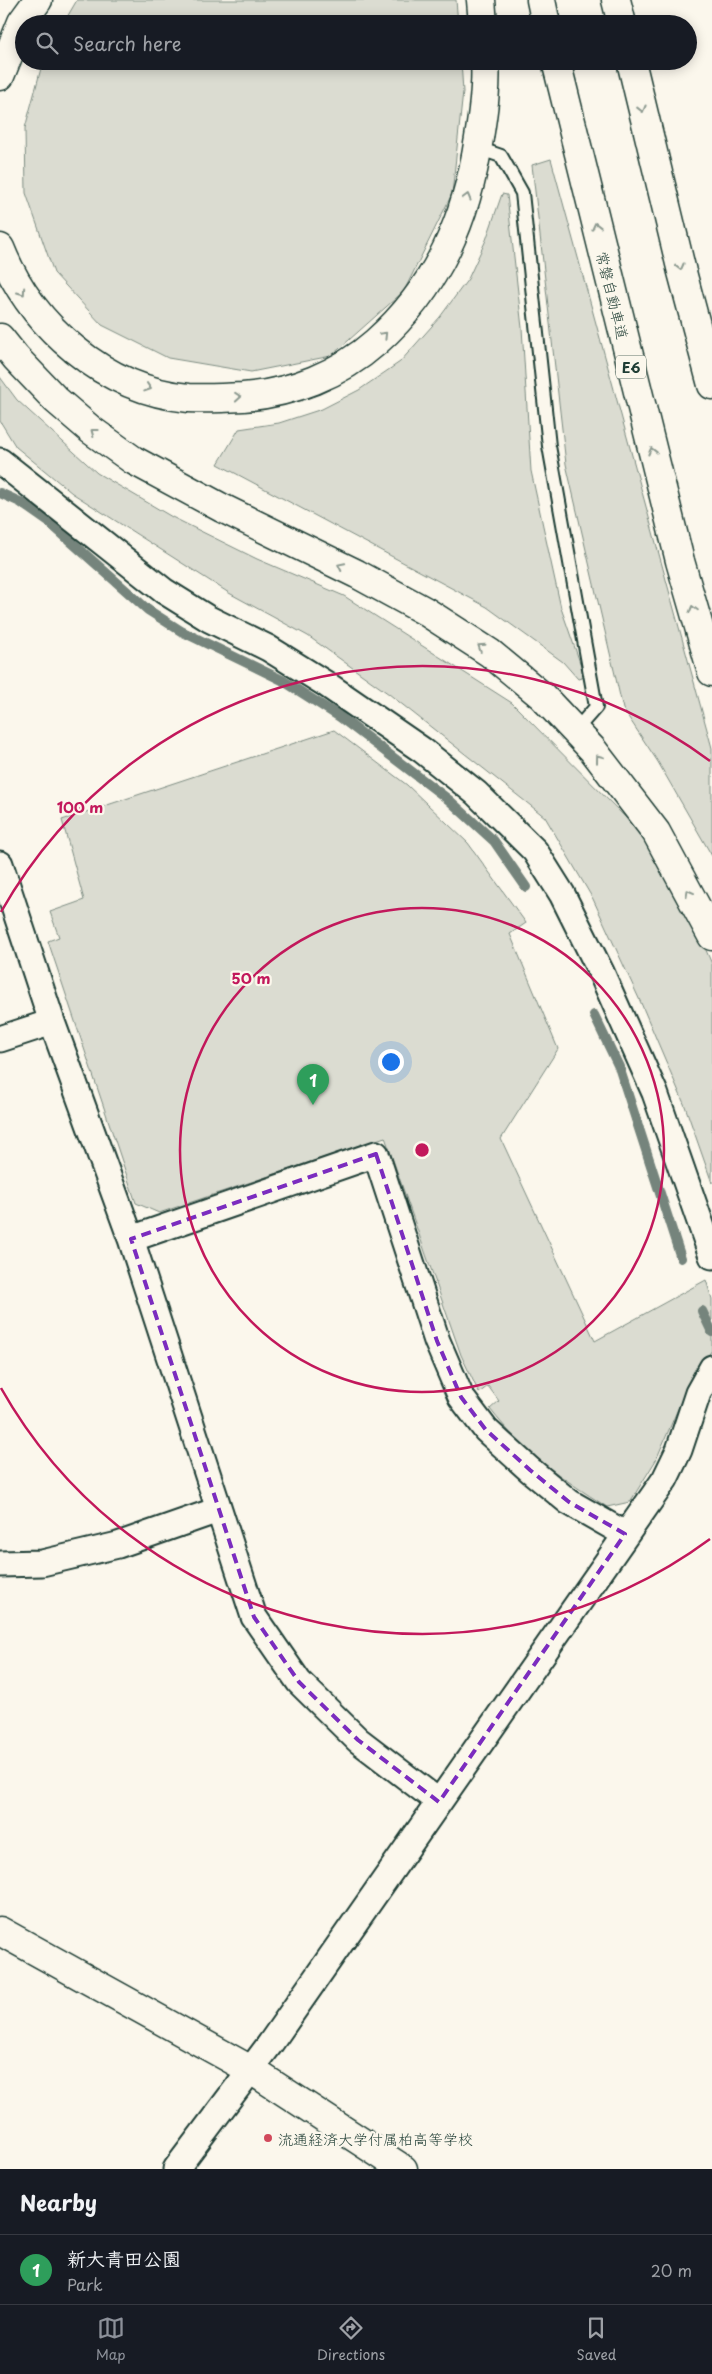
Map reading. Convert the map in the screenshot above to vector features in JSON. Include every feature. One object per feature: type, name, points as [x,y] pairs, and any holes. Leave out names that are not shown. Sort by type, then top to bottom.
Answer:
[{"type":"main road","points":[[27,15],[38,0]]},
{"type":"main road","points":[[481,0],[482,15]]},
{"type":"main road","points":[[541,0],[544,15]]},
{"type":"main road","points":[[616,0],[620,15]]},
{"type":"main road","points":[[0,76],[15,39]]},
{"type":"main road","points":[[0,248],[10,274],[33,307],[53,331],[80,355],[114,376],[151,390],[189,398],[229,398],[272,394],[309,383],[340,368],[375,343],[426,287],[463,211],[474,171],[482,118],[485,70]]},
{"type":"main road","name":"常磐自動車道","points":[[558,70],[680,561],[712,672]]},
{"type":"main road","points":[[633,70],[682,272],[712,385]]},
{"type":"main road","points":[[0,338],[16,358],[56,400],[91,430],[133,460],[222,508],[357,574],[425,611],[490,653],[542,696],[593,750],[656,832],[712,936]]},
{"type":"main road","points":[[0,1931],[251,2070],[403,2169]]},
{"type":"street","points":[[0,461],[164,591],[209,619],[268,648],[310,674],[422,750],[476,793],[535,851],[562,894],[601,972],[655,1093],[712,1256]]},
{"type":"street","points":[[0,864],[52,1022],[131,1239],[254,1617],[299,1682],[358,1740],[439,1802]]},
{"type":"street","points":[[0,1040],[52,1022]]},
{"type":"street","points":[[131,1239],[376,1154],[437,1341],[461,1397],[486,1430],[530,1470],[569,1502],[625,1534]]},
{"type":"street","points":[[176,2169],[251,2070],[665,1479],[679,1450],[698,1393],[712,1368]]},
{"type":"street","points":[[0,1564],[42,1563],[118,1545],[218,1510]]},
{"type":"lane","points":[[478,148],[501,156],[522,193],[549,446],[596,707],[574,731]]},
{"type":"highlighted area","points":[[376,1154],[437,1341],[461,1397],[486,1430],[530,1470],[569,1502],[625,1534],[439,1802],[358,1740],[299,1682],[254,1617],[131,1239]]},
{"type":"shaded area","points":[[77,0],[456,0],[457,15],[68,15]]},
{"type":"shaded area","points":[[41,70],[462,70],[463,92],[452,194],[404,291],[331,356],[251,372],[168,358],[102,325],[54,273],[26,193],[25,128]]},
{"type":"shaded area","points":[[551,159],[712,748],[712,856],[658,762],[623,709],[566,464],[532,165]]},
{"type":"shaded area","points":[[502,194],[507,195],[522,328],[531,471],[561,608],[585,677],[578,679],[563,662],[487,607],[218,464],[239,429],[279,423],[322,409],[359,390],[400,362],[440,317],[468,279],[486,240]]},
{"type":"shaded area","points":[[0,377],[17,400],[97,473],[172,517],[257,559],[344,596],[512,703],[638,830],[685,902],[712,964],[712,1183],[685,1106],[641,1003],[593,899],[545,817],[389,694],[308,636],[229,593],[72,493],[16,447],[0,421]]},
{"type":"shaded area","points":[[334,730],[407,785],[468,843],[526,923],[510,934],[558,1049],[501,1139],[595,1341],[706,1280],[712,1299],[712,1350],[689,1383],[656,1460],[630,1502],[607,1507],[544,1464],[503,1425],[490,1409],[499,1401],[488,1386],[479,1393],[461,1355],[385,1137],[159,1213],[136,1203],[48,941],[59,937],[50,912],[84,900],[62,820]]},
{"type":"waterway","points":[[0,493],[20,502],[50,523],[148,610],[181,631],[282,680],[340,717],[449,800],[494,841],[526,887]]},
{"type":"waterway","points":[[594,1015],[619,1067],[681,1258]]},
{"type":"waterway","points":[[702,1311],[712,1332]]},
{"type":"place","name":"新大青田公園","points":[[313,1105]]},
{"type":"place","name":"流通経済大学付属柏高等学校","points":[[268,2138]]}]
